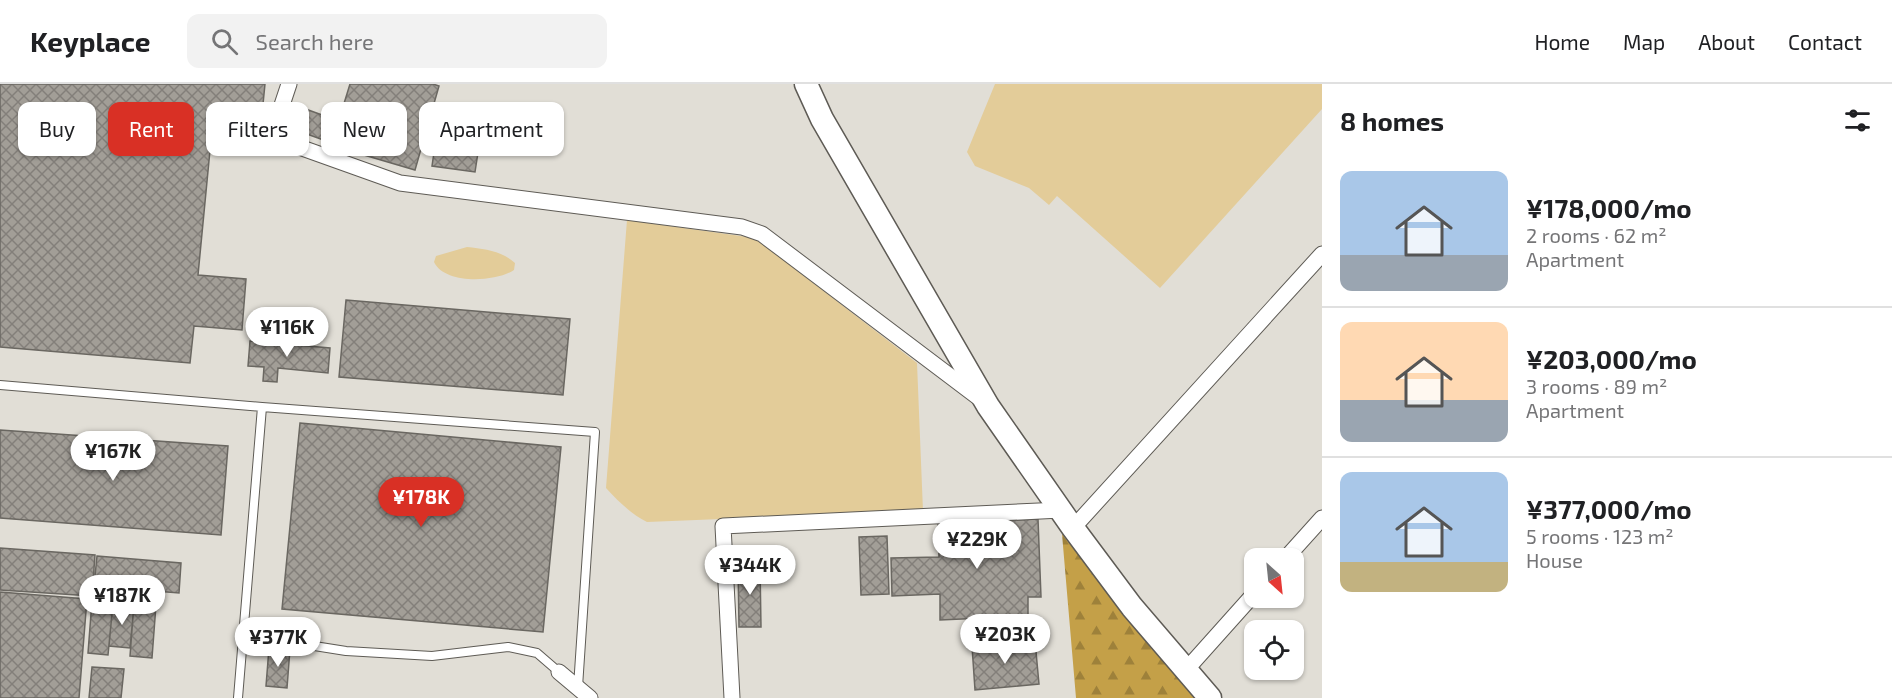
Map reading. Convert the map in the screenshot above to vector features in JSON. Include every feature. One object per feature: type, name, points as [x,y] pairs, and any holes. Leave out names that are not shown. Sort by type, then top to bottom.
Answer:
[{"type":"street","points":[[289,84],[279,114],[279,134],[288,143],[400,183],[742,227],[762,234],[988,406]]},
{"type":"street","points":[[806,84],[822,119],[988,406],[1132,607],[1210,698]]},
{"type":"street","points":[[732,698],[723,526],[1067,519],[1322,254]]},
{"type":"street","points":[[1295,548],[1322,518]]},
{"type":"street","points":[[1186,670],[1244,605]]},
{"type":"street","points":[[559,672],[590,698]]},
{"type":"lane","points":[[0,385],[596,432],[578,687]]},
{"type":"lane","points":[[238,698],[262,407]]},
{"type":"lane","points":[[244,635],[346,651],[421,656],[441,656],[508,647],[537,653],[559,672]]},
{"type":"shaded area","points":[[995,84],[1322,84],[1322,109],[1160,288],[1057,196],[1049,205],[1029,188],[975,166],[967,152]]},
{"type":"shaded area","points":[[627,220],[755,238],[917,363],[923,511],[647,522],[615,498],[606,488]]},
{"type":"shaded area","points":[[467,247],[499,253],[515,263],[514,270],[484,279],[459,278],[449,275],[434,262],[436,256]]},
{"type":"green space","points":[[1062,534],[1122,610],[1200,698],[1076,698]]},
{"type":"building","points":[[0,84],[265,84],[263,102],[206,102],[206,156],[209,156],[198,275],[246,279],[242,330],[194,326],[190,363],[0,347]]},
{"type":"building","points":[[350,84],[433,84],[439,86],[434,102],[419,102],[419,156],[415,170],[367,156],[407,156],[407,102],[344,102]]},
{"type":"building","points":[[309,110],[321,115],[321,139],[309,135]]},
{"type":"building","points":[[433,156],[477,156],[475,172],[432,166]]},
{"type":"building","points":[[346,300],[570,319],[563,395],[339,377]]},
{"type":"building","points":[[250,341],[330,348],[328,373],[278,368],[277,382],[263,381],[264,367],[248,366]]},
{"type":"building","points":[[300,423],[561,447],[543,632],[282,609]]},
{"type":"building","points":[[0,430],[228,446],[221,535],[0,518]]},
{"type":"building","points":[[1038,519],[1041,597],[1028,597],[1028,616],[940,620],[940,594],[892,596],[891,558],[939,557],[938,523]]},
{"type":"building","points":[[887,536],[889,594],[861,595],[859,537]]},
{"type":"building","points":[[0,548],[95,555],[92,596],[0,590]]},
{"type":"building","points":[[97,556],[181,563],[179,593],[94,586]]},
{"type":"building","points":[[738,565],[760,565],[761,627],[739,627]]},
{"type":"building","points":[[0,592],[87,599],[79,698],[0,698]]},
{"type":"building","points":[[92,601],[113,603],[108,655],[88,653]]},
{"type":"building","points":[[113,603],[134,605],[130,648],[109,646]]},
{"type":"building","points":[[134,604],[156,605],[152,658],[130,656]]},
{"type":"building","points":[[1035,641],[1039,684],[975,690],[972,646]]},
{"type":"building","points":[[269,648],[290,649],[287,688],[266,686]]},
{"type":"building","points":[[92,667],[124,669],[121,698],[89,698]]}]
